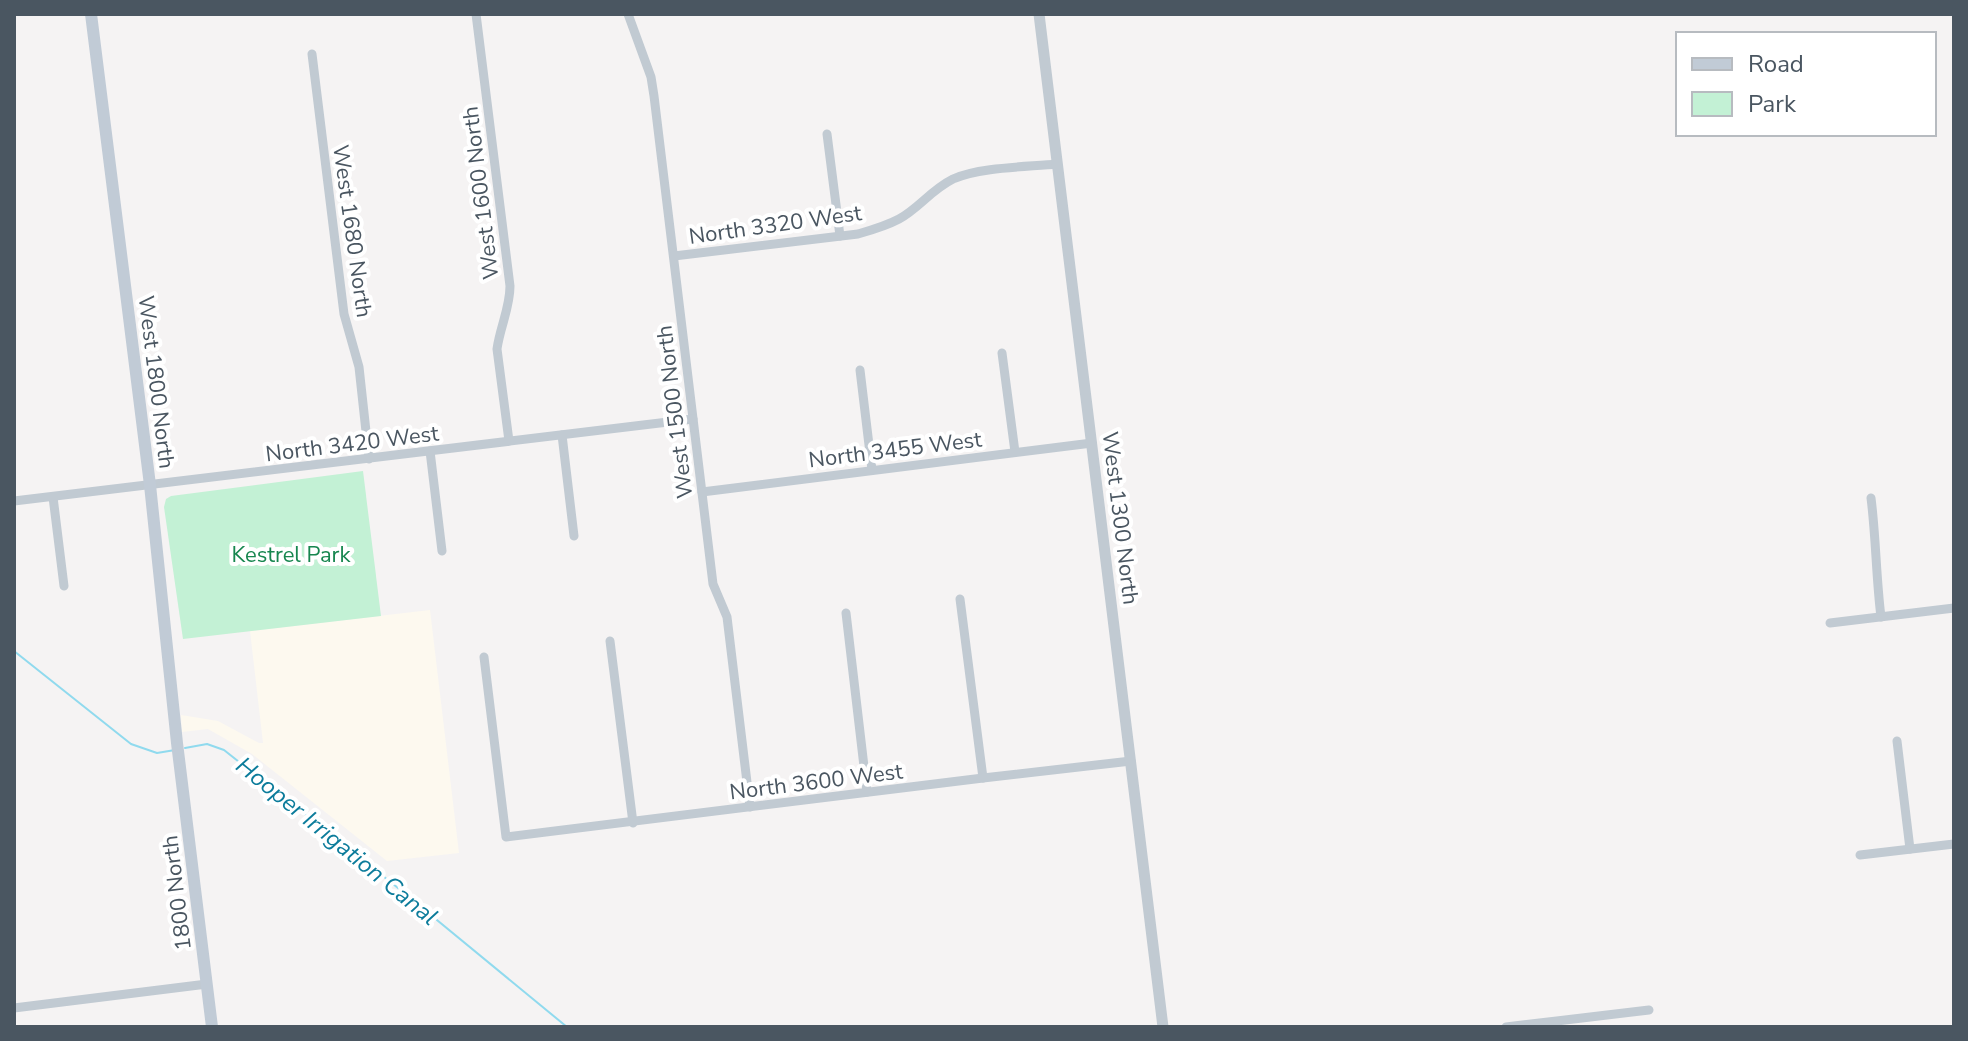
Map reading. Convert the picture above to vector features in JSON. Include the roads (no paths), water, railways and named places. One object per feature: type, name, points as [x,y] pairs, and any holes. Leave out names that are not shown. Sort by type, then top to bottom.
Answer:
[{"type":"main road","name":"West 1800 North","points":[[91,14],[150,485],[178,749]]},
{"type":"main road","name":"1800 North","points":[[178,749],[212,1027]]},
{"type":"street","name":"West 1600 North","points":[[476,14],[510,286],[510,301],[497,349],[509,441]]},
{"type":"street","name":"West 1500 North","points":[[628,14],[651,77],[654,96],[713,584],[727,617],[750,807]]},
{"type":"street","name":"West 1300 North","points":[[1039,14],[1163,1027]]},
{"type":"street","name":"West 1680 North","points":[[312,54],[344,314],[359,367],[369,459]]},
{"type":"street","points":[[827,134],[840,236]]},
{"type":"street","name":"North 3320 West","points":[[674,256],[876,229],[898,219],[957,177],[1057,164]]},
{"type":"street","points":[[1002,353],[1015,452]]},
{"type":"street","points":[[860,370],[872,470]]},
{"type":"street","name":"North 3420 West","points":[[14,501],[693,419]]},
{"type":"street","points":[[562,435],[574,536]]},
{"type":"street","name":"North 3455 West","points":[[702,492],[1092,443]]},
{"type":"street","points":[[430,451],[442,551]]},
{"type":"street","points":[[53,497],[64,586]]},
{"type":"street","points":[[1871,498],[1881,617]]},
{"type":"street","points":[[960,599],[983,778]]},
{"type":"street","points":[[1830,623],[1954,608]]},
{"type":"street","points":[[846,613],[867,792]]},
{"type":"street","points":[[610,641],[633,823]]},
{"type":"street","name":"North 3600 West","points":[[484,657],[506,837],[1131,761]]},
{"type":"street","points":[[1897,741],[1910,849]]},
{"type":"street","points":[[1860,855],[1954,844]]},
{"type":"street","points":[[14,1008],[207,984]]},
{"type":"street","points":[[1506,1027],[1649,1010]]},
{"type":"waterway","name":"Hooper Irrigation Canal","points":[[14,651],[131,744],[157,753],[175,750]]},
{"type":"waterway","name":"Hooper Irrigation Canal","points":[[185,748],[207,744],[224,750],[567,1027]]},
{"type":"park label","name":"Kestrel Park","points":[[291,554]]}]
